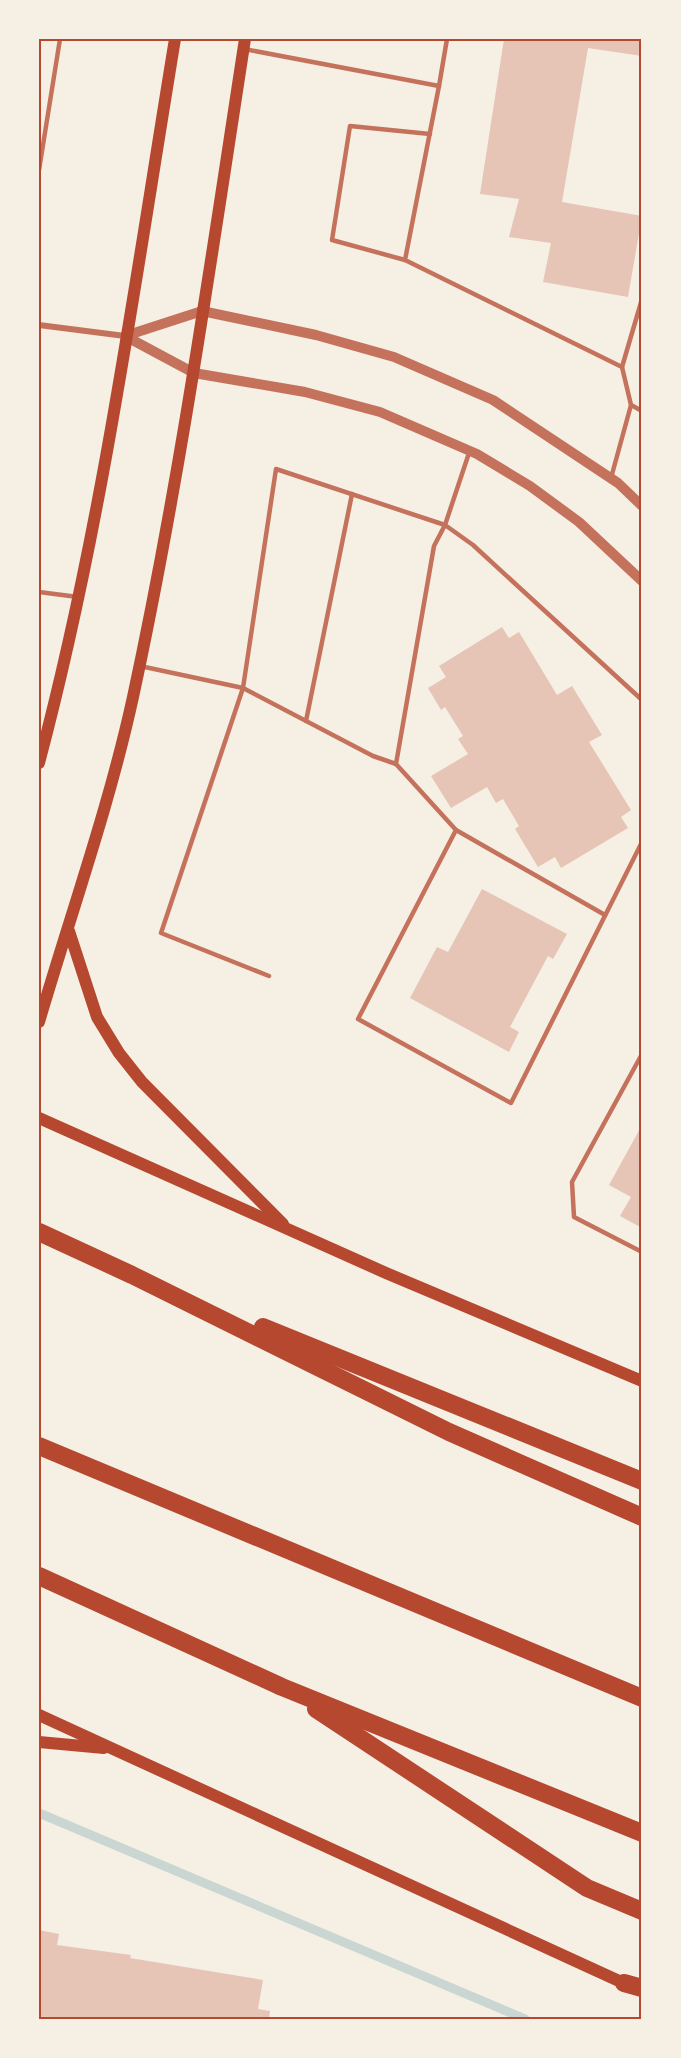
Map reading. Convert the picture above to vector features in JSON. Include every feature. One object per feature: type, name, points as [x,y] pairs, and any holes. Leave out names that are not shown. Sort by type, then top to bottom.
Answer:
[{"type":"highway","points":[[39,1232],[132,1275],[449,1432],[642,1517]]},
{"type":"highway","points":[[132,1275],[642,1481]]},
{"type":"highway","points":[[39,1446],[642,1698]]},
{"type":"highway","points":[[39,1576],[282,1687],[642,1833]]},
{"type":"highway","points":[[282,1687],[587,1888],[642,1911]]},
{"type":"highway","points":[[624,1983],[642,1990]]},
{"type":"main road","points":[[39,763],[61,681],[78,597],[175,39]]},
{"type":"main road","points":[[39,1022],[97,838],[138,666],[194,373],[244,44]]},
{"type":"main road","points":[[69,931],[97,1017],[119,1053],[142,1082],[288,1230]]},
{"type":"main road","points":[[39,1118],[288,1230],[642,1381]]},
{"type":"main road","points":[[39,1715],[624,1983]]},
{"type":"main road","points":[[39,1742],[113,1749]]},
{"type":"street","points":[[125,336],[202,311],[316,335],[394,357],[492,400],[611,478],[642,506]]},
{"type":"street","points":[[39,325],[125,336],[194,373],[305,392],[369,409],[470,450],[546,498],[579,522],[642,581]]},
{"type":"lane","points":[[39,170],[60,39]]},
{"type":"lane","points":[[405,260],[447,39]]},
{"type":"lane","points":[[244,44],[439,86]]},
{"type":"lane","points":[[430,134],[350,126],[332,240],[405,260],[622,367]]},
{"type":"lane","points":[[611,478],[631,405],[622,367],[642,299]]},
{"type":"lane","points":[[631,405],[642,411]]},
{"type":"lane","points":[[396,764],[434,546],[445,525],[470,450]]},
{"type":"lane","points":[[269,976],[161,933],[243,688],[276,469],[445,525],[473,545],[642,700]]},
{"type":"lane","points":[[306,721],[352,494]]},
{"type":"lane","points":[[39,592],[78,597]]},
{"type":"lane","points":[[138,666],[243,688],[373,756],[396,764],[456,830],[605,915]]},
{"type":"lane","points":[[456,830],[358,1019],[511,1103],[642,842]]},
{"type":"lane","points":[[642,1054],[572,1182],[574,1217],[642,1252]]},
{"type":"building","points":[[504,39],[642,39],[642,56],[588,48],[562,202],[642,216],[628,297],[543,282],[551,243],[509,237],[519,199],[480,194]]},
{"type":"building","points":[[502,627],[509,638],[519,632],[557,695],[572,686],[602,735],[589,742],[631,810],[621,817],[628,828],[561,868],[555,857],[538,867],[515,829],[519,826],[503,799],[496,803],[487,787],[451,808],[431,776],[468,754],[458,739],[463,736],[445,707],[441,710],[428,688],[446,677],[439,666]]},
{"type":"building","points":[[482,889],[567,934],[553,959],[548,956],[510,1027],[519,1032],[509,1052],[410,998],[437,947],[448,952]]},
{"type":"building","points":[[642,1125],[642,1228],[620,1216],[631,1197],[609,1185]]},
{"type":"building","points":[[39,1930],[59,1934],[57,1945],[131,1955],[130,1958],[263,1980],[258,2009],[270,2011],[269,2019],[39,2019]]},
{"type":"waterway","points":[[39,1813],[525,2019]]}]
